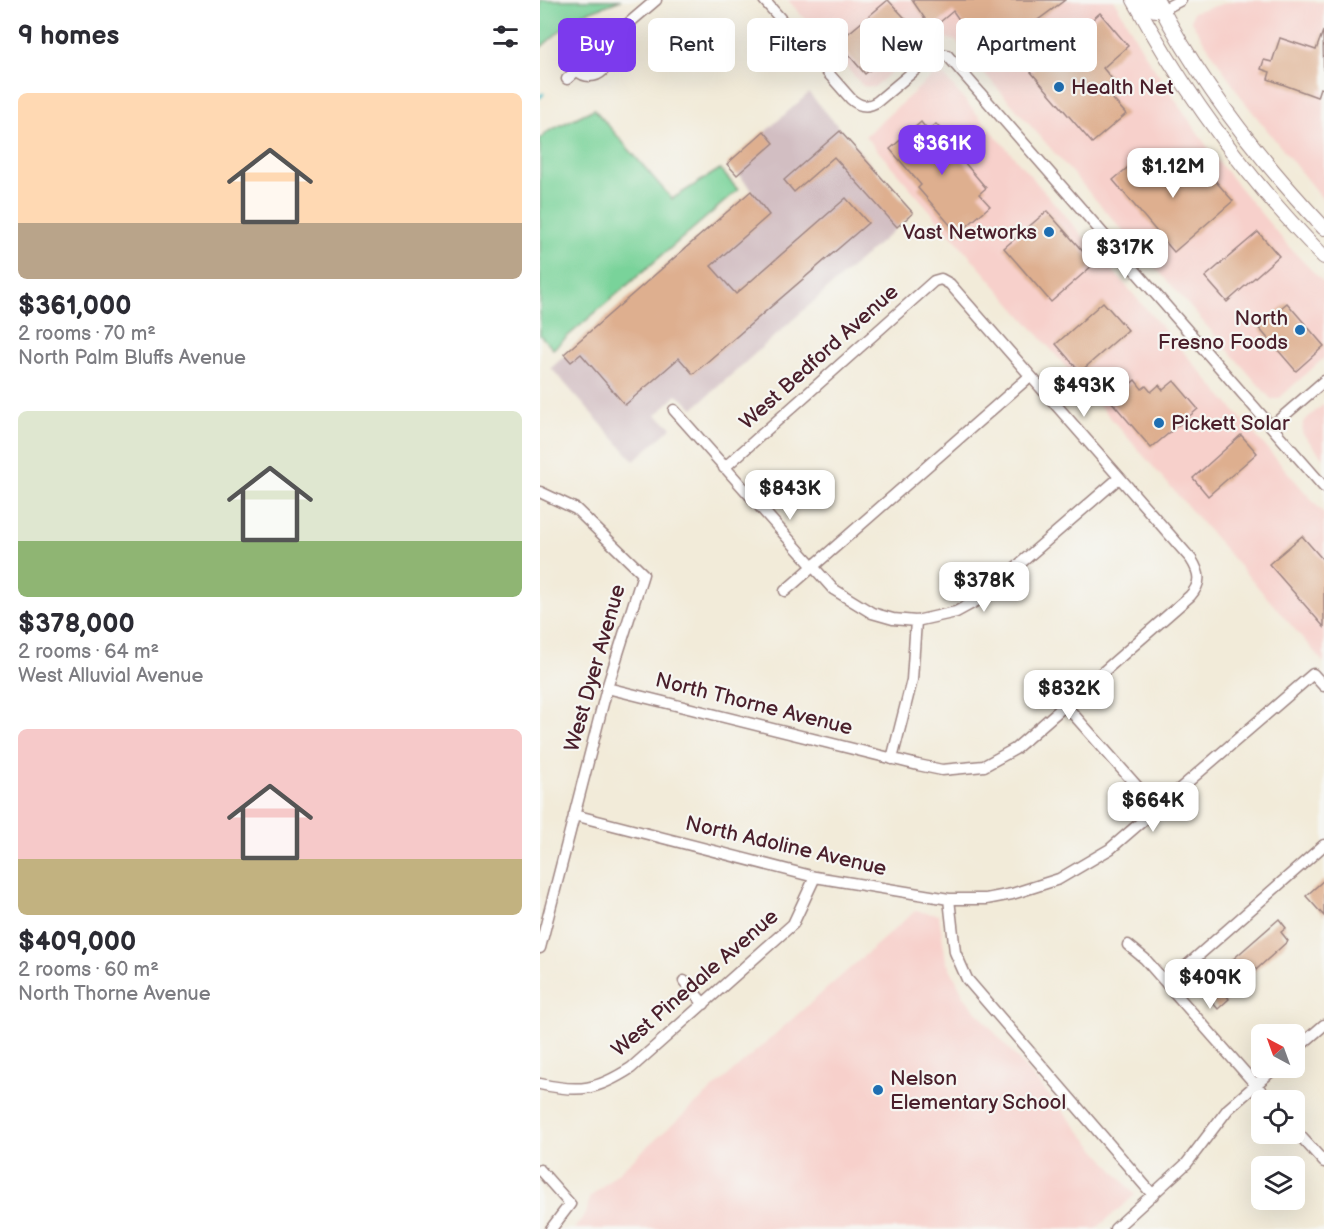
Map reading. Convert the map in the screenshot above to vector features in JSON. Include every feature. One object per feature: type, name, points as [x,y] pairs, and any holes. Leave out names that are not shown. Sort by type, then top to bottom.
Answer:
[{"type":"main road","points":[[1134,0],[1209,122],[1266,194],[1324,257]]},
{"type":"main road","points":[[1145,0],[1155,10],[1159,5],[1191,60],[1241,129],[1324,228]]},
{"type":"main road","points":[[1143,16],[1150,16],[1158,21],[1206,96],[1241,129]]},
{"type":"street","points":[[635,18],[656,0]]},
{"type":"street","points":[[764,0],[851,99],[862,106],[872,105],[878,101],[933,54],[947,55],[1324,487]]},
{"type":"street","points":[[1159,5],[1181,0]]},
{"type":"street","points":[[567,79],[575,72]]},
{"type":"street","points":[[582,72],[591,76],[598,72]]},
{"type":"street","name":"West Bedford Avenue","points":[[724,468],[934,281],[941,279],[950,284],[1029,377]]},
{"type":"street","points":[[784,591],[1029,377],[1191,559],[1199,578],[1197,588],[1190,596],[1066,706],[1015,749],[984,766],[942,770],[892,759],[912,680],[916,621]]},
{"type":"street","points":[[1272,426],[1324,381]]},
{"type":"street","points":[[674,410],[811,567],[833,589],[872,613],[893,619],[916,621],[956,612],[978,600],[1119,478]]},
{"type":"street","name":"West Dyer Avenue","points":[[540,492],[576,509],[643,574],[607,688],[540,948]]},
{"type":"street","name":"North Adoline Avenue","points":[[574,815],[815,877],[949,899],[986,899],[1012,894],[1059,879],[1110,849],[1158,810],[1313,674],[1324,686]]},
{"type":"street","name":"North Thorne Avenue","points":[[607,688],[892,759]]},
{"type":"street","points":[[1066,706],[1158,810]]},
{"type":"street","points":[[1167,983],[1324,845]]},
{"type":"street","name":"West Pinedale Avenue","points":[[540,1084],[585,1089],[612,1080],[631,1068],[794,924],[815,877]]},
{"type":"street","points":[[949,899],[955,952],[967,979],[1153,1195]]},
{"type":"street","points":[[1128,945],[1142,955],[1261,1090]]},
{"type":"street","points":[[684,981],[704,1004]]},
{"type":"street","points":[[1305,1041],[1324,1025]]},
{"type":"street","points":[[1115,1229],[1187,1163],[1215,1124],[1263,1078]]},
{"type":"street","points":[[1305,1141],[1324,1162]]},
{"type":"street","points":[[540,1170],[570,1204],[551,1229]]},
{"type":"shaded area","points":[[788,0],[1114,0],[1149,61],[1215,158],[1289,247],[1324,283],[1324,358],[1278,399],[1271,399],[983,72],[1097,72],[1097,18],[956,18],[956,41],[944,38],[944,18],[860,18],[860,72],[892,72],[874,87],[863,86],[848,69],[848,18],[804,18]]},
{"type":"shaded area","points":[[1237,0],[1324,2],[1324,201],[1243,100],[1191,21],[1193,12]]},
{"type":"shaded area","points":[[933,75],[944,76],[1324,514],[1324,663],[865,136]]},
{"type":"shaded area","points":[[809,93],[913,213],[694,408],[677,395],[656,415],[672,427],[634,461],[551,368],[753,191],[729,164]]},
{"type":"shaded area","points":[[1324,404],[1324,459],[1302,433],[1303,422]]},
{"type":"shaded area","name":"Nelson Elementary School","points":[[915,911],[939,915],[946,960],[965,998],[1135,1195],[1096,1229],[574,1229],[587,1211],[589,1198]]},
{"type":"green space","points":[[540,0],[621,0],[575,18],[558,18],[558,32],[540,48]]},
{"type":"green space","points":[[594,109],[672,199],[720,169],[738,190],[553,349],[540,335],[540,139],[549,131]]},
{"type":"building","points":[[888,0],[905,18],[867,18]]},
{"type":"building","points":[[912,0],[1065,0],[1040,18],[958,18],[953,11],[944,19],[924,18]]},
{"type":"building","points":[[1100,13],[1128,46],[1103,68],[1113,80],[1103,88],[1126,114],[1092,143],[1031,72],[1097,72],[1097,18],[1094,18]]},
{"type":"building","points":[[860,24],[860,68],[848,54],[848,34]]},
{"type":"building","points":[[1323,31],[1324,89],[1320,88],[1317,97],[1268,79],[1270,72],[1261,69],[1264,60],[1272,62],[1280,38],[1316,50]]},
{"type":"building","points":[[921,122],[928,131],[936,124],[955,146],[952,148],[986,188],[979,194],[990,206],[958,234],[918,188],[921,185],[890,149]]},
{"type":"building","points":[[764,131],[774,143],[737,175],[727,164]]},
{"type":"building","points":[[840,131],[913,213],[897,227],[834,157],[794,192],[784,180]]},
{"type":"building","points":[[1146,152],[1170,180],[1182,169],[1191,179],[1204,168],[1233,201],[1174,252],[1113,180]]},
{"type":"building","points":[[751,191],[769,215],[711,266],[736,294],[846,198],[868,223],[693,374],[679,358],[625,405],[581,354],[571,362],[564,354]]},
{"type":"building","points":[[1047,211],[1094,264],[1051,302],[1004,248]]},
{"type":"building","points":[[1258,232],[1279,256],[1227,302],[1205,277]]},
{"type":"building","points":[[1103,302],[1128,330],[1080,372],[1056,344]]},
{"type":"building","points":[[1287,303],[1324,346],[1296,371],[1258,327]]},
{"type":"building","points":[[1135,380],[1142,389],[1146,386],[1151,392],[1159,385],[1163,390],[1174,381],[1198,409],[1151,448],[1111,401]]},
{"type":"building","points":[[1241,435],[1257,453],[1208,496],[1193,478]]},
{"type":"building","points":[[1302,536],[1324,561],[1324,627],[1269,564]]},
{"type":"building","points":[[1324,880],[1324,916],[1306,896]]},
{"type":"building","points":[[1279,919],[1286,928],[1281,932],[1288,941],[1227,996],[1229,999],[1218,1009],[1200,988]]},
{"type":"waterway","points":[[540,97],[543,94]]},
{"type":"place","name":"Health Net","points":[[1059,87]]},
{"type":"place","name":"Vast Networks","points":[[1049,232]]},
{"type":"place","name":"North Fresno Foods","points":[[1300,330]]},
{"type":"place","name":"Pickett Solar","points":[[1159,423]]},
{"type":"place","name":"Nelson Elementary School","points":[[878,1090]]}]
